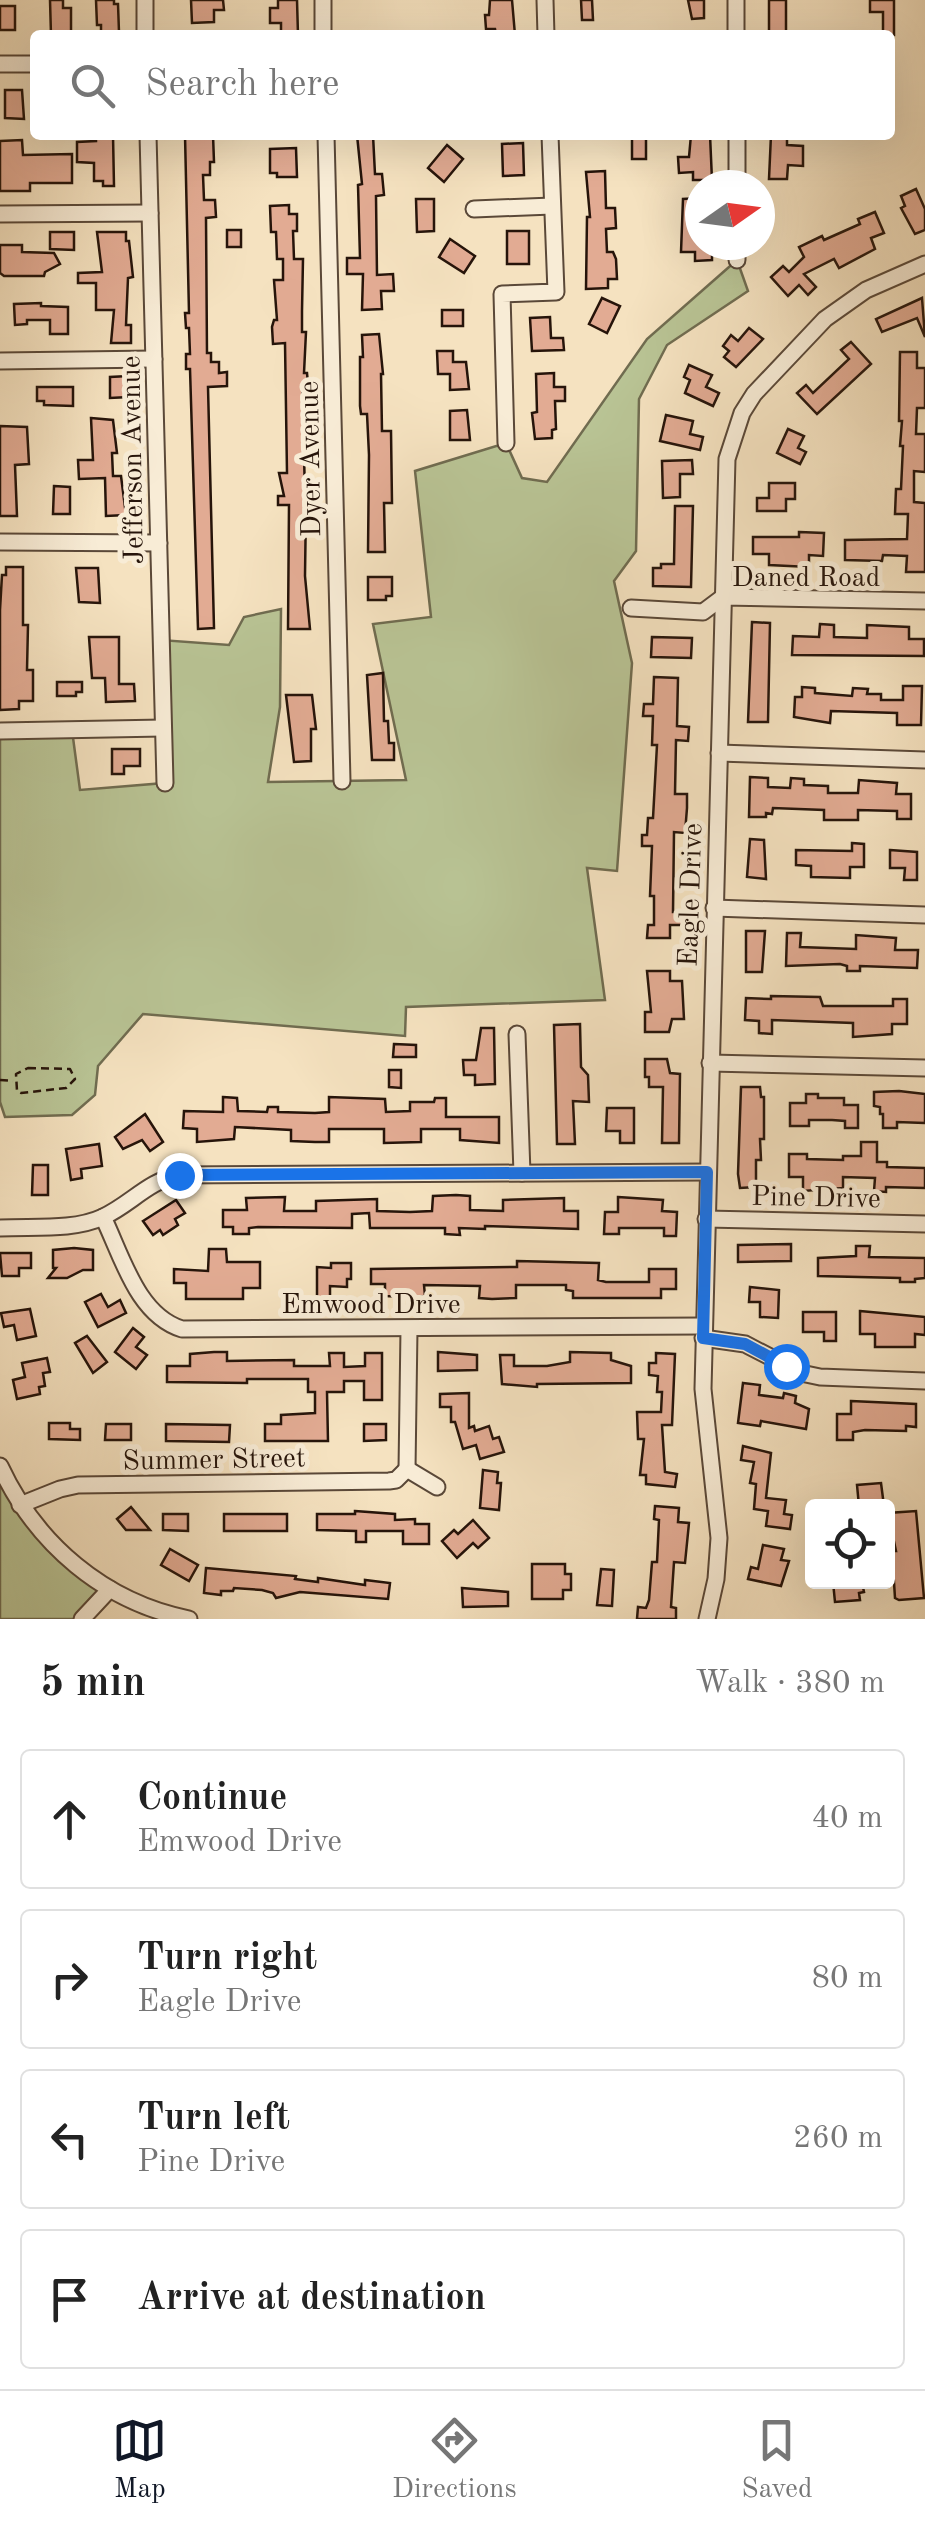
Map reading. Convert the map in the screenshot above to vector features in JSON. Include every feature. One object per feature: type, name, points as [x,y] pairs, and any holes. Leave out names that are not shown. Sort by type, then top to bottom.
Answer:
[{"type":"street","points":[[144,0],[146,30]]},
{"type":"street","points":[[322,0],[324,30]]},
{"type":"street","points":[[545,0],[546,30]]},
{"type":"street","points":[[736,0],[736,30]]},
{"type":"street","points":[[0,64],[30,64]]},
{"type":"street","name":"Jefferson Avenue","points":[[148,140],[164,783]]},
{"type":"street","name":"Dyer Avenue","points":[[326,140],[342,781]]},
{"type":"street","points":[[506,444],[502,294],[556,292],[550,140]]},
{"type":"street","points":[[736,140],[737,170]]},
{"type":"street","points":[[474,209],[552,206]]},
{"type":"street","points":[[0,214],[150,214]]},
{"type":"street","name":"Eagle Drive","points":[[708,1619],[719,1538],[705,1428],[703,1332],[727,459],[742,413],[754,394],[834,312],[866,290],[925,264]]},
{"type":"street","points":[[0,361],[154,359]]},
{"type":"street","points":[[0,542],[158,543]]},
{"type":"street","name":"Daned Road","points":[[631,608],[703,612],[723,598],[925,601]]},
{"type":"street","points":[[0,731],[163,728]]},
{"type":"street","points":[[718,753],[925,760]]},
{"type":"street","points":[[714,908],[925,914]]},
{"type":"street","points":[[518,1034],[522,1173]]},
{"type":"street","points":[[710,1063],[925,1068]]},
{"type":"street","points":[[0,1228],[81,1224],[103,1217],[150,1184],[179,1175],[707,1172]]},
{"type":"street","name":"Emwood Drive","points":[[103,1217],[147,1306],[168,1325],[192,1330],[224,1327],[703,1332],[745,1344],[801,1373],[925,1381]]},
{"type":"street","name":"Pine Drive","points":[[706,1218],[925,1224]]},
{"type":"street","points":[[409,1329],[407,1469],[436,1487]]},
{"type":"street","points":[[0,1467],[0,1476]]},
{"type":"street","points":[[0,1467],[20,1505],[67,1558],[110,1589],[149,1608],[189,1619]]},
{"type":"street","name":"Summer Street","points":[[20,1505],[78,1485],[389,1481],[396,1480],[407,1469]]},
{"type":"street","points":[[82,1619],[110,1589]]},
{"type":"path","points":[[26,1068],[68,1069],[74,1075],[68,1088],[28,1093],[17,1091],[17,1081],[17,1072],[26,1068]]},
{"type":"path","points":[[0,1080],[17,1081]]},
{"type":"green space","points":[[737,260],[748,291],[667,345],[639,399],[636,551],[614,581],[632,663],[617,871],[587,868],[605,1000],[406,1007],[405,1036],[143,1014],[98,1066],[95,1095],[72,1115],[5,1117],[0,1102],[0,731],[72,730],[80,790],[164,783],[161,640],[229,645],[244,617],[281,609],[280,707],[268,782],[406,780],[373,624],[431,617],[415,471],[506,443],[522,478],[547,482],[647,339]]},
{"type":"green space","points":[[0,1476],[20,1505],[110,1589],[82,1619],[0,1619]]},
{"type":"building","points":[[50,0],[63,0],[63,8],[71,8],[71,30],[51,30]]},
{"type":"building","points":[[96,0],[114,0],[118,4],[119,30],[101,30],[101,25],[97,25]]},
{"type":"building","points":[[191,0],[223,0],[224,10],[214,10],[214,22],[192,23]]},
{"type":"building","points":[[278,0],[297,0],[298,30],[281,30],[281,23],[270,23],[270,8],[278,8]]},
{"type":"building","points":[[490,0],[512,0],[515,30],[486,29],[485,15],[489,15]]},
{"type":"building","points":[[581,0],[592,0],[593,20],[582,20]]},
{"type":"building","points":[[688,0],[704,0],[704,18],[692,19]]},
{"type":"building","points":[[769,0],[786,0],[786,30],[769,30]]},
{"type":"building","points":[[870,0],[894,0],[894,30],[883,30],[883,12],[870,12]]},
{"type":"building","points":[[0,6],[15,6],[15,30],[0,30]]},
{"type":"building","points":[[5,90],[22,90],[24,119],[5,118]]},
{"type":"building","points":[[22,140],[23,155],[72,154],[72,183],[30,183],[30,191],[0,191],[0,141]]},
{"type":"building","points":[[113,140],[114,186],[94,181],[94,163],[77,162],[77,142]]},
{"type":"building","points":[[185,140],[213,140],[214,162],[210,162],[210,175],[203,175],[204,200],[215,200],[216,217],[206,218],[207,353],[211,353],[211,362],[219,362],[219,373],[227,372],[227,386],[208,387],[214,628],[198,629],[190,369],[186,369],[186,354],[190,354],[185,313],[189,313]]},
{"type":"building","points":[[358,140],[373,140],[375,174],[382,174],[384,195],[376,196],[377,275],[393,274],[394,291],[381,291],[382,309],[362,310],[363,274],[347,274],[347,258],[360,258],[358,185],[362,184]]},
{"type":"building","points":[[632,140],[646,140],[646,159],[632,159]]},
{"type":"building","points":[[691,140],[710,140],[712,170],[679,173],[678,157],[689,157]]},
{"type":"building","points":[[771,140],[803,146],[803,166],[788,165],[787,179],[775,179],[775,170],[769,170]]},
{"type":"building","points":[[523,143],[524,175],[503,176],[502,144]]},
{"type":"building","points":[[447,145],[463,159],[444,182],[428,168]]},
{"type":"building","points":[[296,148],[297,177],[270,173],[270,149]]},
{"type":"building","points":[[605,171],[606,208],[615,208],[616,228],[606,229],[607,252],[613,252],[616,259],[617,279],[608,279],[608,288],[586,289],[590,217],[586,172]]},
{"type":"building","points":[[916,189],[925,209],[925,230],[915,234],[901,208],[905,206],[901,196]]},
{"type":"building","points":[[416,199],[434,199],[434,231],[417,232]]},
{"type":"building","points":[[683,199],[685,252],[681,252]]},
{"type":"building","points":[[289,205],[289,214],[297,214],[294,259],[303,259],[302,332],[306,332],[304,373],[308,384],[302,385],[305,495],[309,495],[305,576],[310,629],[288,629],[289,505],[278,505],[278,496],[284,496],[279,473],[287,473],[285,343],[273,344],[272,327],[277,320],[274,280],[283,280],[283,259],[277,259],[270,206]]},
{"type":"building","points":[[875,212],[884,233],[871,238],[875,249],[839,268],[834,259],[804,274],[816,287],[808,295],[799,285],[788,296],[771,277],[783,266],[789,272],[804,257],[799,247],[860,224],[858,219]]},
{"type":"building","points":[[227,230],[241,230],[241,247],[227,247]]},
{"type":"building","points":[[507,231],[529,231],[529,264],[507,264]]},
{"type":"building","points":[[50,232],[74,232],[74,250],[50,249]]},
{"type":"building","points":[[97,232],[126,232],[129,241],[133,277],[128,278],[126,325],[131,325],[131,343],[111,343],[114,310],[96,310],[96,283],[78,283],[78,273],[102,272]]},
{"type":"building","points":[[450,239],[475,256],[464,273],[439,257]]},
{"type":"building","points":[[0,245],[22,245],[22,252],[54,253],[60,264],[44,276],[4,276],[0,273]]},
{"type":"building","points":[[602,298],[620,306],[607,333],[589,324]]},
{"type":"building","points":[[922,298],[925,337],[917,318],[882,332],[876,319]]},
{"type":"building","points":[[14,304],[68,307],[68,334],[50,334],[50,320],[27,320],[27,324],[15,325]]},
{"type":"building","points":[[442,310],[463,310],[463,326],[442,326]]},
{"type":"building","points":[[550,317],[551,338],[563,338],[564,350],[532,351],[530,318]]},
{"type":"building","points":[[749,328],[763,339],[736,367],[724,357],[729,351],[723,346],[731,335],[738,341]]},
{"type":"building","points":[[379,334],[382,431],[391,431],[392,503],[384,503],[385,552],[368,552],[369,455],[367,414],[361,414],[360,406],[360,357],[362,335]]},
{"type":"building","points":[[851,342],[871,364],[817,414],[797,393],[806,385],[813,393],[849,359],[841,350]]},
{"type":"building","points":[[437,351],[453,351],[453,362],[466,362],[469,389],[450,390],[450,374],[438,374]]},
{"type":"building","points":[[900,352],[917,352],[917,368],[925,368],[925,408],[917,408],[916,434],[925,434],[925,472],[914,471],[914,502],[925,503],[925,572],[906,572],[907,556],[883,555],[882,561],[845,560],[845,540],[907,539],[908,514],[895,514],[896,489],[901,489],[903,446],[899,421]]},
{"type":"building","points":[[689,365],[712,375],[706,387],[719,393],[713,406],[685,393],[690,380],[684,377]]},
{"type":"building","points":[[554,373],[554,387],[565,387],[565,401],[555,401],[556,429],[552,430],[552,438],[535,439],[532,413],[537,412],[536,374]]},
{"type":"building","points":[[128,376],[129,397],[110,398],[110,377]]},
{"type":"building","points":[[37,387],[73,387],[73,406],[44,405],[44,401],[37,401]]},
{"type":"building","points":[[467,410],[470,440],[450,440],[450,411]]},
{"type":"building","points":[[666,415],[693,421],[690,434],[703,437],[700,450],[660,441]]},
{"type":"building","points":[[91,418],[113,420],[117,453],[112,453],[113,476],[121,476],[126,515],[106,516],[105,478],[79,479],[78,460],[93,460]]},
{"type":"building","points":[[0,426],[27,427],[29,464],[15,465],[17,516],[0,516]]},
{"type":"building","points":[[788,429],[804,436],[798,448],[806,452],[800,464],[777,453]]},
{"type":"building","points":[[692,460],[693,474],[680,474],[680,497],[663,498],[662,461]]},
{"type":"building","points":[[769,483],[795,483],[795,499],[786,499],[786,511],[757,511],[757,498],[769,498]]},
{"type":"building","points":[[54,486],[70,487],[70,514],[53,514]]},
{"type":"building","points":[[675,506],[693,506],[691,587],[653,586],[653,568],[674,564]]},
{"type":"building","points":[[799,532],[824,533],[823,556],[809,555],[809,567],[769,565],[769,554],[753,554],[753,537],[799,537]]},
{"type":"building","points":[[6,567],[23,567],[23,625],[28,625],[27,670],[33,670],[33,701],[19,701],[19,709],[0,710],[0,610]]},
{"type":"building","points":[[76,568],[98,568],[100,603],[79,602]]},
{"type":"building","points":[[368,577],[392,577],[392,596],[368,600]]},
{"type":"building","points":[[752,622],[770,623],[768,722],[748,722]]},
{"type":"building","points":[[820,624],[834,625],[834,637],[867,638],[867,625],[909,627],[909,639],[924,639],[924,656],[792,655],[793,636],[819,637]]},
{"type":"building","points":[[89,637],[119,637],[119,684],[134,684],[135,701],[106,702],[105,678],[92,678]]},
{"type":"building","points":[[652,637],[692,638],[691,658],[651,657]]},
{"type":"building","points":[[383,673],[384,721],[388,721],[389,743],[394,743],[394,760],[372,760],[367,675]]},
{"type":"building","points":[[654,677],[678,678],[677,726],[689,727],[688,741],[676,740],[675,794],[687,794],[687,808],[685,833],[674,832],[673,912],[684,912],[683,925],[670,925],[670,938],[647,938],[648,925],[654,925],[654,896],[650,896],[652,846],[642,846],[642,835],[647,835],[648,818],[653,818],[657,745],[652,745],[653,716],[643,716],[644,704],[653,704]]},
{"type":"building","points":[[57,682],[82,682],[82,692],[76,692],[76,696],[57,696]]},
{"type":"building","points":[[903,686],[922,686],[921,725],[897,725],[897,713],[831,711],[830,723],[794,717],[795,697],[802,697],[802,687],[815,688],[815,693],[852,696],[853,688],[868,689],[867,694],[881,694],[881,700],[903,700]]},
{"type":"building","points":[[286,695],[312,695],[316,729],[311,729],[311,761],[294,762]]},
{"type":"building","points":[[112,749],[140,749],[140,766],[124,766],[124,774],[112,774]]},
{"type":"building","points":[[750,777],[768,778],[768,787],[790,788],[791,778],[804,779],[804,785],[828,786],[828,793],[858,793],[859,780],[897,783],[896,794],[911,794],[911,819],[897,819],[897,811],[858,810],[858,820],[824,820],[824,810],[773,808],[766,817],[749,817]]},
{"type":"building","points":[[750,839],[764,840],[766,879],[747,877]]},
{"type":"building","points":[[852,843],[864,844],[864,867],[850,867],[850,878],[811,877],[811,866],[796,865],[796,850],[852,851]]},
{"type":"building","points":[[890,850],[917,852],[917,880],[904,880],[905,868],[890,868]]},
{"type":"building","points":[[746,931],[765,931],[762,972],[746,972]]},
{"type":"building","points":[[787,933],[801,933],[800,947],[856,949],[856,935],[896,938],[895,950],[918,950],[917,968],[860,966],[860,971],[847,971],[847,966],[840,964],[786,966]]},
{"type":"building","points":[[647,971],[670,971],[670,981],[682,981],[684,1019],[672,1019],[669,1032],[645,1032],[645,1012],[651,1012]]},
{"type":"building","points":[[820,997],[823,1006],[893,1006],[893,999],[907,999],[907,1024],[892,1024],[892,1034],[853,1037],[853,1023],[772,1020],[772,1034],[759,1033],[759,1021],[745,1020],[746,998]]},
{"type":"building","points":[[580,1024],[581,1067],[588,1075],[589,1102],[573,1101],[575,1144],[557,1144],[554,1025]]},
{"type":"building","points":[[481,1028],[494,1028],[495,1084],[475,1085],[475,1075],[464,1075],[463,1060],[476,1060]]},
{"type":"building","points":[[394,1044],[416,1045],[416,1057],[393,1057]]},
{"type":"building","points":[[645,1059],[667,1059],[670,1073],[680,1074],[679,1143],[662,1143],[663,1087],[649,1087]]},
{"type":"building","points":[[389,1070],[401,1070],[401,1088],[389,1087]]},
{"type":"building","points":[[741,1087],[760,1087],[764,1097],[764,1139],[760,1139],[761,1160],[756,1160],[756,1187],[740,1188]]},
{"type":"building","points":[[874,1092],[925,1094],[925,1123],[897,1122],[897,1128],[883,1128],[883,1114],[880,1107],[874,1106]]},
{"type":"building","points":[[806,1094],[844,1098],[844,1105],[858,1105],[858,1128],[845,1128],[845,1121],[832,1120],[809,1120],[809,1126],[790,1126],[790,1103],[806,1103]]},
{"type":"building","points":[[223,1097],[237,1098],[238,1111],[267,1112],[268,1107],[278,1107],[278,1112],[315,1113],[329,1112],[329,1097],[385,1099],[386,1112],[410,1111],[410,1102],[446,1098],[446,1117],[499,1117],[499,1143],[460,1140],[460,1129],[421,1129],[421,1142],[384,1143],[384,1129],[329,1129],[329,1142],[315,1142],[291,1141],[291,1130],[235,1127],[234,1139],[197,1142],[197,1129],[183,1128],[184,1111],[223,1112]]},
{"type":"building","points":[[607,1108],[634,1108],[634,1143],[620,1143],[620,1131],[606,1131]]},
{"type":"building","points":[[145,1114],[163,1142],[150,1151],[142,1140],[123,1149],[115,1137]]},
{"type":"building","points":[[861,1142],[877,1142],[877,1162],[887,1162],[887,1167],[925,1168],[925,1188],[886,1187],[886,1192],[874,1191],[875,1178],[843,1177],[843,1188],[803,1191],[803,1177],[789,1177],[789,1154],[843,1160],[843,1156],[861,1156]]},
{"type":"building","points":[[99,1144],[102,1166],[81,1169],[82,1178],[71,1180],[66,1149]]},
{"type":"building","points":[[33,1165],[48,1165],[48,1195],[32,1195]]},
{"type":"building","points":[[433,1196],[470,1196],[470,1210],[503,1211],[503,1200],[564,1198],[564,1211],[578,1211],[578,1229],[485,1226],[459,1228],[460,1235],[445,1234],[445,1228],[370,1228],[369,1213],[352,1214],[352,1228],[258,1227],[249,1228],[249,1234],[233,1234],[233,1227],[223,1227],[223,1210],[247,1210],[246,1198],[285,1197],[284,1211],[316,1211],[316,1201],[377,1199],[377,1211],[410,1212],[432,1211]]},
{"type":"building","points":[[618,1197],[663,1200],[662,1211],[677,1212],[676,1236],[664,1236],[664,1228],[619,1228],[619,1234],[604,1234],[605,1212],[618,1212]]},
{"type":"building","points":[[176,1200],[185,1213],[175,1219],[178,1225],[163,1235],[160,1230],[153,1235],[143,1221]]},
{"type":"building","points":[[791,1244],[791,1261],[738,1262],[738,1245]]},
{"type":"building","points":[[856,1246],[870,1246],[869,1257],[925,1258],[925,1278],[900,1282],[900,1278],[818,1276],[818,1258],[856,1256]]},
{"type":"building","points":[[209,1249],[226,1249],[227,1262],[260,1262],[260,1288],[243,1288],[243,1299],[186,1299],[186,1283],[174,1283],[174,1269],[208,1271]]},
{"type":"building","points":[[53,1250],[93,1250],[93,1270],[67,1278],[48,1278],[56,1268]]},
{"type":"building","points":[[0,1253],[31,1253],[31,1268],[19,1268],[19,1276],[2,1276]]},
{"type":"building","points":[[517,1261],[599,1263],[598,1280],[606,1282],[649,1282],[649,1269],[676,1269],[676,1289],[661,1289],[661,1298],[573,1298],[573,1291],[566,1290],[566,1285],[516,1285],[516,1298],[492,1299],[479,1298],[480,1286],[424,1285],[425,1296],[410,1297],[385,1296],[385,1284],[371,1284],[371,1269],[517,1267]]},
{"type":"building","points":[[331,1263],[351,1263],[351,1279],[347,1279],[347,1287],[330,1286],[330,1298],[317,1298],[317,1267],[331,1268]]},
{"type":"building","points":[[750,1287],[779,1290],[778,1318],[760,1317],[760,1302],[749,1302]]},
{"type":"building","points":[[101,1294],[108,1307],[120,1300],[126,1313],[98,1327],[85,1302]]},
{"type":"building","points":[[30,1309],[36,1336],[17,1340],[14,1325],[4,1327],[1,1313]]},
{"type":"building","points":[[860,1311],[925,1317],[925,1335],[915,1334],[915,1347],[875,1347],[875,1334],[860,1334]]},
{"type":"building","points":[[803,1312],[836,1312],[836,1341],[824,1341],[824,1332],[803,1332]]},
{"type":"building","points":[[133,1328],[144,1337],[136,1347],[147,1355],[136,1369],[115,1352]]},
{"type":"building","points":[[87,1336],[107,1362],[93,1373],[75,1343]]},
{"type":"building","points":[[227,1352],[227,1361],[294,1360],[294,1366],[330,1366],[329,1353],[344,1353],[344,1367],[365,1366],[365,1353],[382,1353],[382,1400],[364,1400],[364,1381],[344,1381],[344,1392],[327,1392],[328,1441],[265,1441],[265,1424],[281,1424],[281,1415],[315,1413],[315,1392],[308,1392],[308,1379],[167,1382],[167,1366],[190,1366],[190,1354]]},
{"type":"building","points":[[438,1352],[477,1355],[477,1370],[438,1371]]},
{"type":"building","points":[[570,1352],[611,1353],[611,1360],[631,1366],[631,1383],[537,1387],[502,1384],[500,1355],[514,1355],[514,1366],[547,1366],[570,1362]]},
{"type":"building","points":[[656,1353],[675,1354],[672,1425],[662,1425],[665,1472],[677,1474],[675,1487],[646,1484],[646,1475],[640,1475],[644,1439],[638,1439],[637,1412],[661,1412],[658,1376],[649,1375],[649,1363],[656,1363]]},
{"type":"building","points":[[47,1358],[50,1372],[43,1373],[45,1386],[39,1387],[40,1394],[17,1399],[13,1380],[25,1377],[22,1363]]},
{"type":"building","points":[[743,1383],[760,1385],[759,1395],[796,1396],[795,1403],[809,1409],[806,1429],[761,1421],[760,1426],[738,1423]]},
{"type":"building","points":[[469,1393],[469,1428],[474,1426],[475,1431],[489,1426],[493,1439],[499,1437],[504,1452],[480,1459],[476,1445],[463,1449],[455,1422],[451,1422],[451,1407],[440,1407],[440,1394]]},
{"type":"building","points":[[851,1401],[916,1404],[916,1427],[906,1426],[906,1431],[865,1430],[853,1432],[853,1440],[837,1440],[837,1414],[851,1414]]},
{"type":"building","points":[[49,1423],[70,1423],[70,1429],[80,1429],[80,1440],[49,1439]]},
{"type":"building","points":[[106,1424],[131,1424],[131,1440],[105,1440]]},
{"type":"building","points":[[166,1424],[230,1425],[229,1442],[166,1441]]},
{"type":"building","points":[[364,1424],[386,1424],[386,1440],[364,1441]]},
{"type":"building","points":[[743,1446],[771,1453],[766,1498],[786,1500],[784,1514],[792,1515],[790,1529],[766,1526],[768,1511],[754,1509],[756,1484],[750,1483],[754,1462],[741,1460]]},
{"type":"building","points":[[483,1470],[498,1472],[499,1510],[480,1508]]},
{"type":"building","points":[[881,1483],[883,1499],[858,1499],[857,1485]]},
{"type":"building","points":[[655,1506],[679,1508],[678,1522],[689,1523],[685,1563],[674,1562],[671,1607],[676,1608],[676,1619],[637,1619],[638,1607],[646,1608],[649,1600],[652,1562],[657,1562],[659,1520],[654,1519]]},
{"type":"building","points":[[131,1507],[150,1530],[126,1530],[117,1519]]},
{"type":"building","points":[[916,1511],[924,1598],[895,1598],[895,1512]]},
{"type":"building","points":[[163,1514],[188,1514],[188,1531],[163,1530]]},
{"type":"building","points":[[224,1514],[287,1514],[287,1531],[224,1531]]},
{"type":"building","points":[[317,1514],[395,1514],[395,1520],[415,1519],[415,1524],[429,1524],[429,1544],[403,1544],[403,1531],[366,1531],[366,1542],[356,1542],[356,1531],[317,1530]]},
{"type":"building","points":[[473,1520],[489,1538],[478,1548],[473,1543],[457,1558],[442,1541],[454,1530],[458,1534]]},
{"type":"building","points":[[763,1545],[784,1549],[781,1560],[789,1561],[781,1586],[748,1579],[751,1567],[758,1569]]},
{"type":"building","points":[[170,1549],[198,1565],[189,1581],[161,1565]]},
{"type":"building","points":[[532,1564],[565,1564],[565,1574],[571,1574],[571,1590],[563,1590],[563,1599],[532,1599]]},
{"type":"building","points":[[206,1568],[296,1576],[295,1579],[318,1582],[318,1578],[365,1585],[365,1580],[390,1583],[388,1599],[300,1592],[276,1598],[262,1590],[234,1588],[221,1591],[221,1595],[204,1593]]},
{"type":"building","points":[[601,1569],[614,1570],[612,1606],[597,1605]]},
{"type":"building","points":[[462,1588],[508,1592],[508,1606],[463,1607]]},
{"type":"building","points":[[834,1589],[863,1589],[859,1593],[860,1600],[835,1602]]},
{"type":"route","points":[[179,1175],[707,1172],[703,1338],[745,1344],[786,1366]]}]
